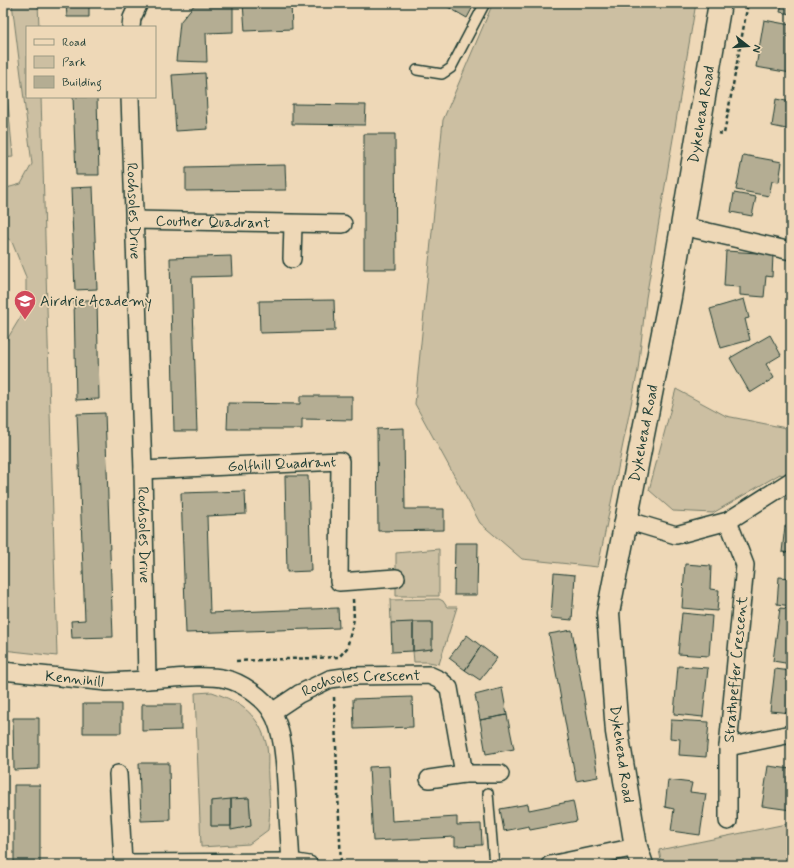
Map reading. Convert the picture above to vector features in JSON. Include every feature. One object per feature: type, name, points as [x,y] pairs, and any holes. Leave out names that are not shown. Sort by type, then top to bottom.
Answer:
[{"type":"street","points":[[131,26],[132,18],[139,3]]},
{"type":"street","name":"Dykehead Road","points":[[639,856],[617,732],[608,613],[670,297],[720,3]]},
{"type":"street","name":"Rochsoles Drive","points":[[130,98],[143,470],[147,680]]},
{"type":"street","name":"Couther Quadrant","points":[[134,220],[342,224]]},
{"type":"street","points":[[292,259],[293,224]]},
{"type":"street","points":[[682,226],[791,251]]},
{"type":"street","name":"Golfhill Quadrant","points":[[143,470],[340,461],[339,582],[396,578]]},
{"type":"street","points":[[626,520],[676,535],[728,521],[791,481]]},
{"type":"street","name":"Strathpeffer Crescent","points":[[728,521],[745,565],[728,747],[728,821]]},
{"type":"street","name":"Kennihill","points":[[3,671],[106,682],[147,680]]},
{"type":"street","name":"Rochsoles Crescent","points":[[272,712],[299,694],[330,679],[351,676],[429,675],[440,680],[449,688],[464,774]]},
{"type":"street","points":[[147,680],[212,676],[227,679],[243,686],[260,698],[272,712],[279,729],[284,760],[291,863]]},
{"type":"street","points":[[728,747],[791,734]]},
{"type":"street","points":[[118,774],[124,864],[291,863],[308,865]]},
{"type":"street","points":[[429,779],[464,774],[500,774]]},
{"type":"street","points":[[550,865],[639,856]]},
{"type":"lane","points":[[417,70],[442,74],[451,68],[485,3]]},
{"type":"lane","points":[[488,793],[494,865]]},
{"type":"path","points":[[698,130],[724,134],[748,3]]},
{"type":"path","points":[[227,679],[229,661],[339,657],[347,648],[354,619],[352,581]]},
{"type":"path","points":[[330,679],[335,700],[341,865]]},
{"type":"green space","name":"Airdrie Academy","points":[[12,3],[38,3],[39,26],[26,26],[26,98],[41,98],[57,656],[3,650],[3,346],[26,308],[26,277],[12,242],[3,234],[3,189],[21,184],[32,164]]},
{"type":"green space","points":[[493,3],[696,3],[646,298],[638,370],[598,567],[522,559],[480,523],[415,404],[443,120]]},
{"type":"green space","points":[[3,50],[13,157],[3,158]]},
{"type":"green space","points":[[676,389],[726,416],[791,429],[791,480],[780,474],[713,513],[673,511],[649,490]]},
{"type":"green space","points":[[439,549],[439,596],[396,596],[396,553]]},
{"type":"green space","points":[[439,599],[443,601],[447,607],[457,607],[439,664],[414,662],[413,651],[432,649],[432,622],[391,623],[390,600]]},
{"type":"green space","points":[[212,692],[232,700],[248,711],[260,726],[264,736],[268,754],[269,823],[268,830],[249,844],[201,847],[195,693]],"holes":[[[249,798],[251,826],[231,829],[231,826],[211,826],[211,801]]]},
{"type":"green space","points":[[791,823],[791,865],[662,865],[659,850]]},
{"type":"building","points":[[66,3],[89,3],[89,17],[67,17]]},
{"type":"building","points":[[233,3],[233,32],[206,33],[207,62],[176,61],[180,22],[195,4]]},
{"type":"building","points":[[243,3],[291,3],[292,29],[245,31]]},
{"type":"building","points":[[441,3],[475,3],[467,18]]},
{"type":"building","points":[[782,3],[791,3],[791,14],[780,12]]},
{"type":"building","points":[[764,20],[791,25],[791,73],[756,67]]},
{"type":"building","points":[[205,73],[208,129],[176,131],[172,75]]},
{"type":"building","points":[[73,98],[97,98],[99,175],[76,175]]},
{"type":"building","points":[[776,99],[791,102],[791,130],[772,126]]},
{"type":"building","points":[[292,104],[366,105],[365,125],[292,124]]},
{"type":"building","points":[[364,134],[395,134],[396,269],[364,269]]},
{"type":"building","points":[[743,155],[782,162],[779,182],[772,181],[769,196],[736,190]]},
{"type":"building","points":[[285,165],[286,190],[186,191],[186,167]]},
{"type":"building","points":[[93,187],[97,289],[75,290],[71,188]]},
{"type":"building","points":[[734,193],[756,197],[752,216],[731,212]]},
{"type":"building","points":[[791,199],[791,216],[788,215]]},
{"type":"building","points":[[726,251],[773,254],[772,277],[766,276],[764,297],[740,295],[740,287],[724,286]]},
{"type":"building","points":[[231,256],[232,276],[192,277],[197,431],[174,431],[170,258]]},
{"type":"building","points":[[744,299],[749,318],[745,319],[750,340],[721,348],[710,309]]},
{"type":"building","points":[[74,300],[97,300],[99,399],[76,400]]},
{"type":"building","points":[[334,300],[335,331],[260,333],[259,301]]},
{"type":"building","points":[[770,335],[781,355],[766,364],[774,378],[750,393],[730,358]]},
{"type":"building","points":[[300,396],[352,396],[352,420],[302,419],[302,429],[227,429],[228,403],[300,404]]},
{"type":"building","points":[[105,413],[113,637],[72,638],[71,621],[85,620],[77,414]]},
{"type":"building","points":[[404,428],[405,509],[444,509],[444,530],[378,531],[377,429]]},
{"type":"building","points":[[285,476],[308,476],[311,571],[287,572]]},
{"type":"building","points":[[245,491],[246,514],[207,516],[210,613],[338,608],[339,628],[186,633],[181,493]]},
{"type":"building","points":[[785,526],[791,527],[791,553],[782,552]]},
{"type":"building","points":[[455,543],[478,543],[477,595],[454,595]]},
{"type":"building","points":[[685,564],[711,566],[710,589],[719,590],[717,611],[682,608]]},
{"type":"building","points":[[554,573],[575,575],[572,620],[551,618]]},
{"type":"building","points":[[779,577],[791,578],[791,606],[777,604]]},
{"type":"building","points":[[780,608],[791,609],[791,664],[773,661]]},
{"type":"building","points":[[682,613],[712,616],[709,656],[678,654]]},
{"type":"building","points":[[413,622],[413,651],[392,652],[391,623]]},
{"type":"building","points":[[413,622],[432,622],[432,649],[413,651]]},
{"type":"building","points":[[572,630],[598,777],[576,781],[549,634]]},
{"type":"building","points":[[467,635],[481,646],[465,670],[449,658]]},
{"type":"building","points":[[481,646],[497,658],[480,680],[465,670]]},
{"type":"building","points":[[678,666],[708,668],[703,717],[674,714]]},
{"type":"building","points":[[775,669],[791,671],[791,713],[770,711]]},
{"type":"building","points":[[502,688],[507,715],[480,720],[475,695]]},
{"type":"building","points":[[412,697],[413,727],[354,729],[353,699]]},
{"type":"building","points":[[83,704],[121,704],[121,733],[83,733]]},
{"type":"building","points":[[142,704],[181,704],[181,730],[142,731]]},
{"type":"building","points":[[507,715],[514,749],[486,754],[480,720]]},
{"type":"building","points":[[13,718],[39,718],[39,769],[14,770]]},
{"type":"building","points":[[671,720],[709,722],[706,757],[679,755],[680,739],[670,738]]},
{"type":"building","points":[[139,763],[169,763],[170,820],[141,821]]},
{"type":"building","points":[[389,766],[392,821],[457,817],[457,825],[481,824],[482,845],[455,846],[455,837],[373,841],[369,767]]},
{"type":"building","points":[[768,766],[791,769],[791,810],[762,806]]},
{"type":"building","points":[[668,780],[692,783],[690,792],[706,794],[700,835],[671,831],[674,809],[665,807]]},
{"type":"building","points":[[14,785],[40,785],[40,865],[14,865]]},
{"type":"building","points":[[249,798],[251,826],[231,830],[231,799]]},
{"type":"building","points":[[231,799],[231,826],[211,826],[211,801]]},
{"type":"building","points":[[573,801],[577,821],[530,830],[529,826],[504,831],[500,809],[528,804],[529,810]]},
{"type":"place","name":"Airdrie Academy","points":[[25,320]]}]
